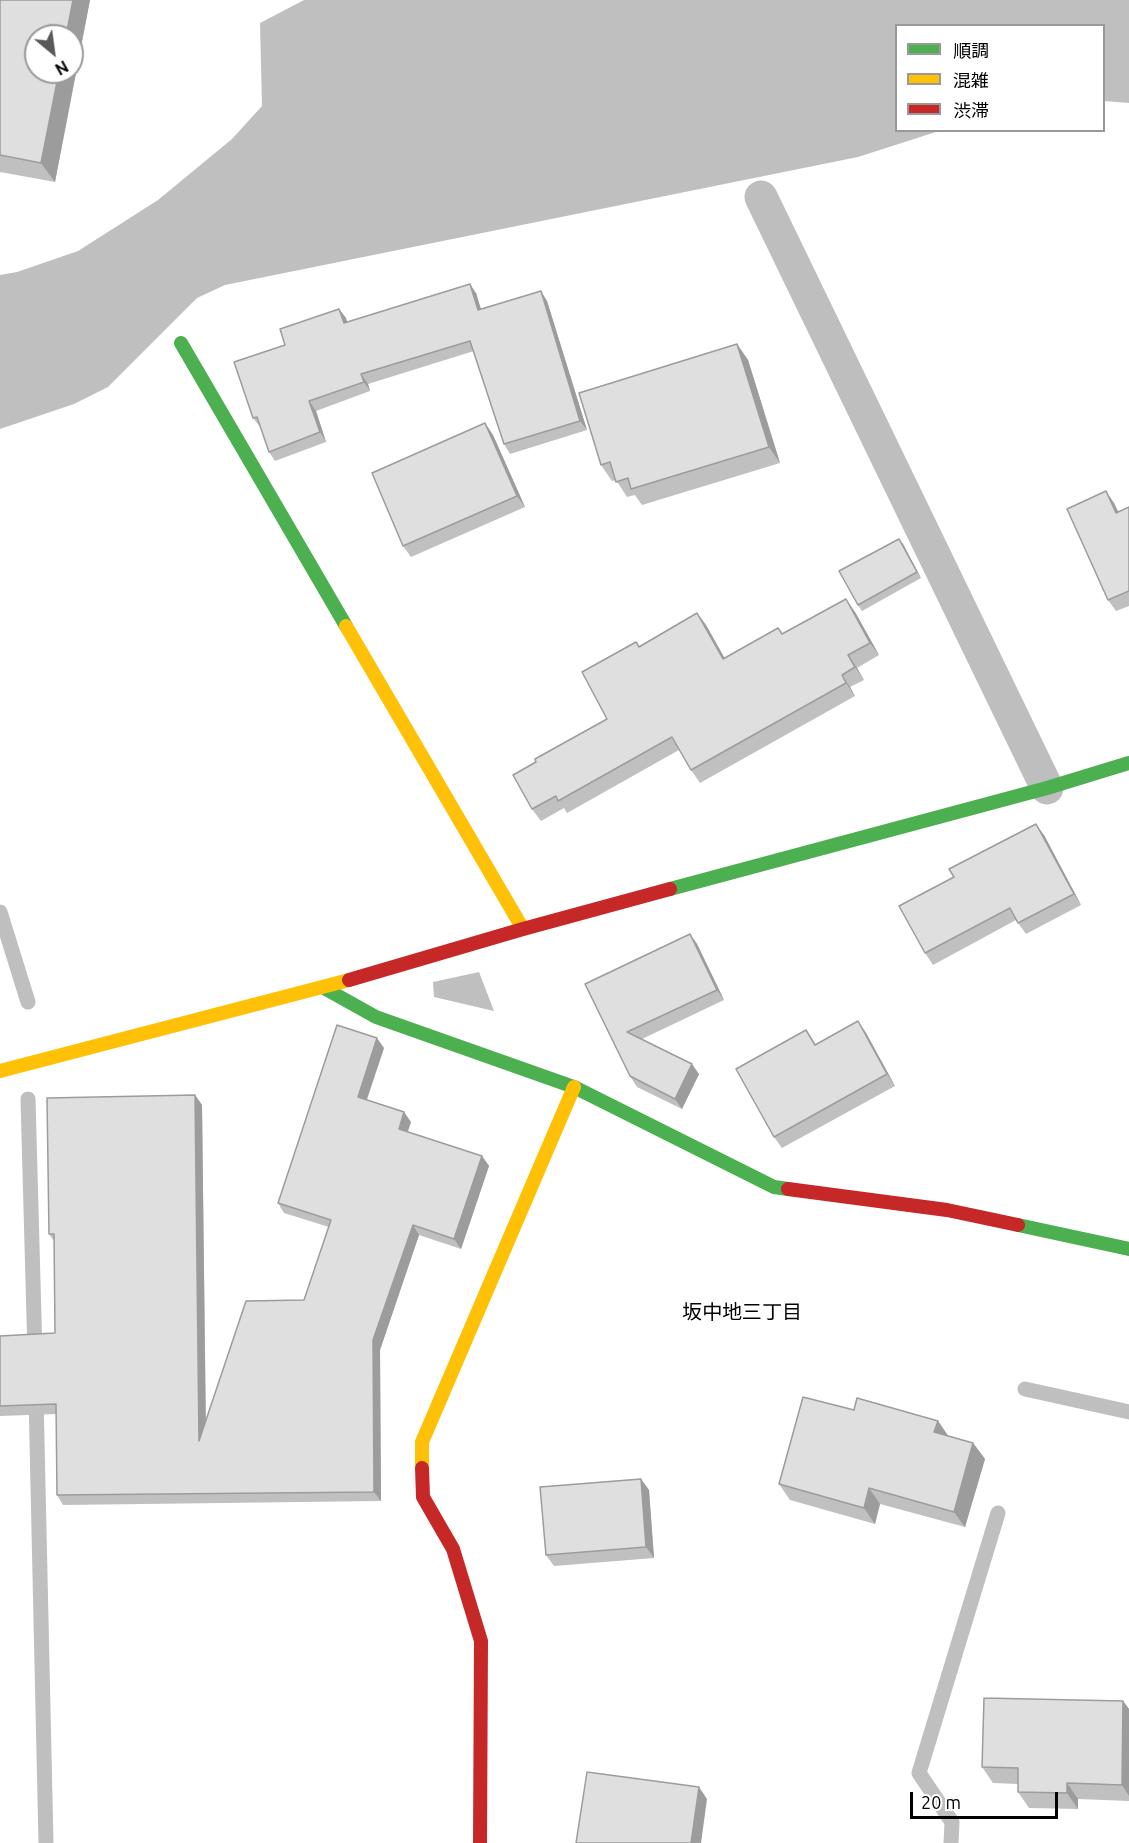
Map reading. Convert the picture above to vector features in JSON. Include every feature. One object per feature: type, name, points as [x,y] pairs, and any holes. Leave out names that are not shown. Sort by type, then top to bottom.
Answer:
[{"type":"street","points":[[761,197],[1047,788]]},
{"type":"street","points":[[181,343],[523,929]]},
{"type":"street","points":[[0,1071],[324,987],[523,929],[1129,764]]},
{"type":"street","points":[[324,987],[376,1017],[574,1087],[774,1187],[947,1210],[1129,1249]]},
{"type":"street","points":[[480,1843],[481,1641],[453,1549],[423,1497],[422,1442],[574,1087]]},
{"type":"shaded area","points":[[304,0],[1129,0],[1129,103],[1105,101],[1105,24],[895,24],[895,132],[936,132],[858,157],[225,285],[197,298],[108,387],[74,404],[0,429],[0,275],[17,272],[78,251],[158,200],[232,139],[262,106],[260,23]]},
{"type":"shaded area","points":[[479,972],[494,1011],[434,997],[433,982]]},
{"type":"building","points":[[0,0],[73,0],[68,24],[24,24],[24,84],[57,84],[41,163],[0,155]]},
{"type":"building","points":[[470,284],[478,310],[541,291],[580,421],[504,444],[470,341],[361,374],[364,382],[309,401],[320,432],[269,452],[257,417],[253,418],[234,362],[285,345],[280,329],[339,309],[344,323]]},
{"type":"building","points":[[737,344],[769,447],[631,489],[628,478],[616,482],[610,462],[601,465],[579,393]]},
{"type":"building","points":[[485,423],[517,496],[403,546],[372,473]]},
{"type":"building","points":[[1106,491],[1116,513],[1129,507],[1129,591],[1108,600],[1067,509]]},
{"type":"building","points":[[899,539],[917,572],[858,605],[839,571]]},
{"type":"building","points":[[846,599],[870,643],[848,655],[855,667],[842,675],[846,683],[691,770],[672,737],[558,801],[556,796],[532,809],[513,775],[536,762],[535,759],[607,719],[582,672],[636,642],[639,647],[697,613],[723,659],[778,628],[782,634]]},
{"type":"building","points":[[1036,824],[1074,894],[1018,923],[1010,908],[925,953],[899,906],[954,877],[949,869]]},
{"type":"building","points":[[690,934],[717,990],[627,1032],[692,1064],[675,1099],[630,1076],[585,984]]},
{"type":"building","points":[[858,1021],[887,1074],[774,1137],[736,1069],[806,1030],[815,1045]]},
{"type":"building","points":[[337,1025],[377,1038],[358,1097],[404,1112],[399,1129],[482,1156],[454,1239],[413,1225],[373,1340],[374,1492],[57,1495],[56,1404],[0,1406],[0,1336],[55,1333],[54,1234],[49,1234],[47,1098],[195,1095],[199,1441],[246,1301],[304,1300],[331,1220],[278,1203]]},
{"type":"building","points":[[803,1397],[854,1410],[857,1398],[938,1421],[934,1432],[973,1443],[954,1512],[869,1488],[864,1508],[779,1484]]},
{"type":"building","points":[[641,1479],[646,1547],[546,1555],[540,1487]]},
{"type":"building","points":[[984,1698],[1123,1701],[1122,1785],[1067,1783],[1067,1793],[1018,1792],[1018,1768],[982,1767]]},
{"type":"building","points":[[587,1772],[699,1787],[691,1843],[576,1843]]},
{"type":"waterway","points":[[0,912],[28,1002]]},
{"type":"waterway","points":[[28,1099],[35,1354]]},
{"type":"waterway","points":[[1025,1389],[1129,1412]]},
{"type":"waterway","points":[[36,1396],[46,1843]]},
{"type":"waterway","points":[[951,1843],[952,1822],[919,1773],[998,1513]]},
{"type":"traffic: fast","points":[[181,343],[346,626]]},
{"type":"traffic: fast","points":[[670,889],[1047,788],[1129,763]]},
{"type":"traffic: fast","points":[[324,988],[376,1017],[574,1087],[774,1187],[788,1189]]},
{"type":"traffic: fast","points":[[1018,1225],[1129,1249]]},
{"type":"traffic: slow","points":[[346,626],[523,929]]},
{"type":"traffic: slow","points":[[0,1071],[349,980]]},
{"type":"traffic: slow","points":[[422,1468],[422,1442],[574,1087]]},
{"type":"traffic: jam","points":[[349,980],[670,889]]},
{"type":"traffic: jam","points":[[788,1189],[947,1210],[1018,1225]]},
{"type":"traffic: jam","points":[[422,1468],[423,1497],[453,1549],[481,1641],[480,1843]]},
{"type":"district","name":"坂中地三丁目","points":[[742,1312]]}]
